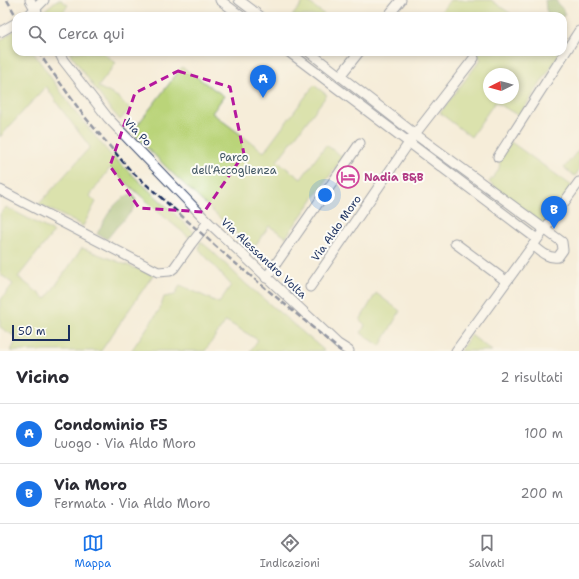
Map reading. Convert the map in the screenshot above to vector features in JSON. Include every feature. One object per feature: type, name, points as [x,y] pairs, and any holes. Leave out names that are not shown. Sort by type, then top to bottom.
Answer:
[{"type":"street","points":[[30,0],[37,12],[44,0]]},
{"type":"street","points":[[220,0],[236,12]]},
{"type":"street","points":[[239,0],[255,12]]},
{"type":"street","points":[[391,12],[401,0]]},
{"type":"street","points":[[0,32],[12,25]]},
{"type":"street","points":[[567,50],[579,31]]},
{"type":"street","name":"Via Po","points":[[61,56],[108,118],[208,222]]},
{"type":"street","points":[[294,56],[409,142],[535,242],[548,256],[553,258],[558,257],[563,250],[562,242],[415,134],[313,56]]},
{"type":"street","points":[[340,76],[356,56]]},
{"type":"street","points":[[498,157],[563,56]]},
{"type":"street","name":"Via Aldo Moro","points":[[310,287],[409,142],[474,58]]},
{"type":"street","points":[[266,278],[360,143]]},
{"type":"street","points":[[456,351],[579,182]]},
{"type":"street","name":"Via Alessandro Volta","points":[[0,190],[158,272],[170,271],[174,268],[208,222],[338,344],[349,351]]},
{"type":"street","points":[[455,243],[506,281]]},
{"type":"highlighted area","points":[[178,71],[230,87],[244,154],[204,212],[139,208],[110,166],[135,93]]},
{"type":"green space","points":[[57,0],[61,0],[68,5],[64,12],[46,12],[46,9]]},
{"type":"green space","points":[[306,0],[321,12],[295,12]]},
{"type":"green space","points":[[450,0],[491,0],[508,12],[441,12]]},
{"type":"green space","points":[[545,0],[556,0],[564,12],[547,12]]},
{"type":"green space","points":[[12,32],[12,56],[36,56],[75,112],[110,154],[194,232],[190,238],[163,216],[110,168],[90,196],[96,202],[83,226],[39,204],[90,147],[46,86],[0,137],[0,41]]},
{"type":"green space","points":[[72,56],[107,56],[116,63],[98,87],[118,97],[130,109],[120,120],[107,105]]},
{"type":"green space","points":[[478,56],[558,56],[519,116],[498,104],[519,104],[519,68],[483,68],[483,104],[494,104],[471,137],[440,113],[481,59]]},
{"type":"green space","name":"Parco dell'Accoglienza","points":[[182,67],[224,96],[212,113],[264,152],[314,85],[327,95],[277,161],[301,179],[326,145],[343,157],[286,237],[269,226],[253,249],[171,172],[132,132]]},
{"type":"green space","points":[[511,142],[572,186],[545,226],[489,182],[498,170],[500,164],[499,161]]},
{"type":"green space","points":[[579,149],[579,170],[575,176],[564,168]]},
{"type":"green space","points":[[129,195],[133,195],[135,199],[135,204],[130,213],[107,239],[97,234],[114,206]]},
{"type":"green space","points":[[6,207],[54,232],[18,277],[46,299],[82,248],[153,275],[101,351],[11,351],[17,338],[0,327],[0,301],[13,284],[0,274],[0,214]]},
{"type":"green space","points":[[200,241],[246,284],[325,351],[250,351],[258,340],[226,321],[205,351],[131,351],[160,309],[164,297],[175,295],[180,285],[219,303],[231,285],[199,249]]},
{"type":"green space","points":[[376,293],[400,311],[380,346],[361,333],[365,325],[360,320]]},
{"type":"green space","points":[[471,335],[492,351],[460,351]]},
{"type":"railway","points":[[7,0],[14,12]]},
{"type":"railway","points":[[41,56],[84,116],[130,170],[228,257],[341,351]]},
{"type":"place","name":"Condominio F5","points":[[263,98]]},
{"type":"place","name":"Nadia B&B","points":[[348,177]]},
{"type":"place","name":"Via Moro","points":[[554,229]]}]
